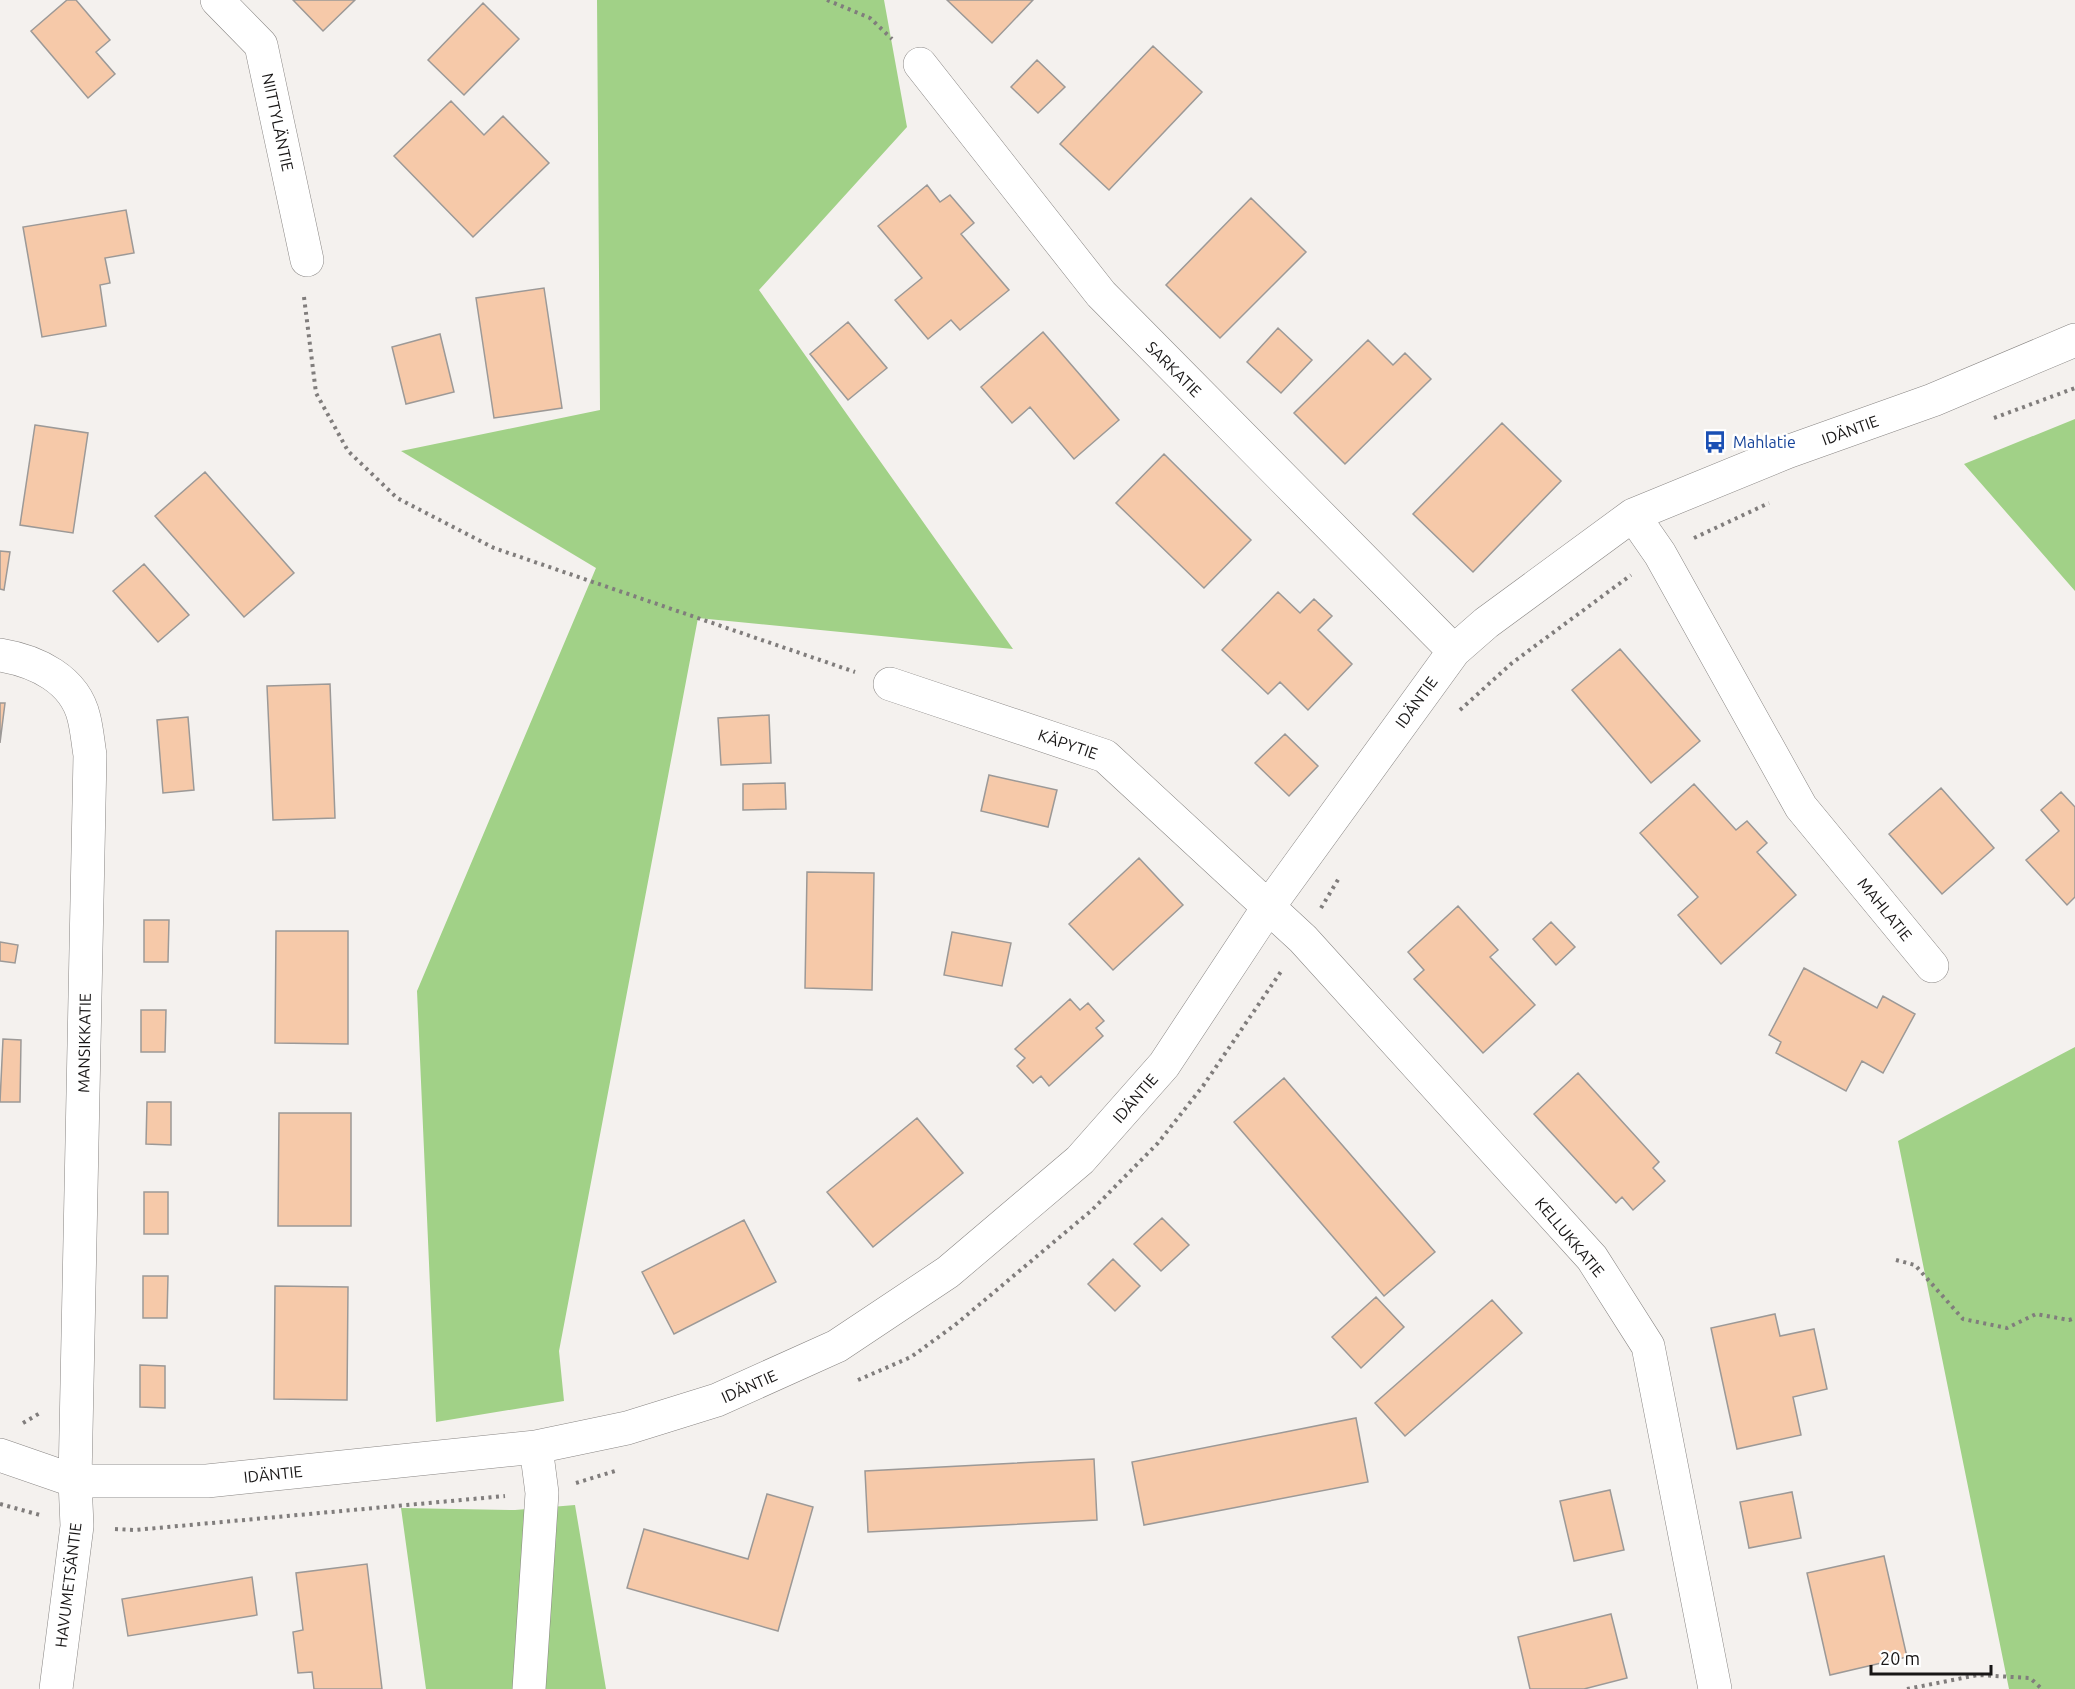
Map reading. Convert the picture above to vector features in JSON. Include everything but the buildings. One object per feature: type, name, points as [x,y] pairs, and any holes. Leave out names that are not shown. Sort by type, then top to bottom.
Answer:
[{"type":"street","name":"NIITTYLÄNTIE","points":[[217,0],[261,45],[307,260]]},
{"type":"street","name":"SARKATIE","points":[[920,64],[1101,294],[1454,651]]},
{"type":"street","name":"IDÄNTIE","points":[[0,1455],[75,1481],[207,1481],[536,1448],[627,1428],[717,1400],[837,1346],[948,1272],[1080,1160],[1164,1065],[1269,906],[1454,651],[1486,623],[1633,515],[1787,452],[1933,400],[2075,340]]},
{"type":"street","name":"MAHLATIE","points":[[1633,515],[1660,554],[1802,807],[1932,966]]},
{"type":"street","name":"MANSIKKATIE","points":[[0,655],[21,658],[48,669],[70,692],[84,716],[90,755],[75,1481]]},
{"type":"street","name":"KÄPYTIE","points":[[890,684],[1105,756],[1269,906]]},
{"type":"street","name":"KELLUKKATIE","points":[[1269,906],[1302,939],[1592,1258],[1648,1346],[1715,1689]]},
{"type":"street","points":[[529,1689],[542,1493],[536,1448]]},
{"type":"street","name":"HAVUMETSÄNTIE","points":[[56,1689],[77,1526],[75,1481]]},
{"type":"path","points":[[827,0],[870,18],[920,64]]},
{"type":"path","points":[[307,260],[304,300],[316,393],[348,451],[397,498],[494,548],[890,684]]},
{"type":"path","points":[[1987,420],[2075,388]]},
{"type":"path","points":[[1455,715],[1512,663],[1660,554],[1779,498]]},
{"type":"path","points":[[856,1381],[911,1357],[955,1325],[1092,1210],[1158,1143],[1203,1086],[1302,939],[1344,870]]},
{"type":"path","points":[[1896,1260],[1915,1265],[1963,1319],[2007,1328],[2036,1314],[2069,1320],[2075,1318]]},
{"type":"path","points":[[0,1504],[77,1526],[135,1530],[542,1493],[618,1471]]},
{"type":"path","points":[[1907,1689],[1978,1675],[2030,1678],[2042,1689]]},
{"type":"green space","points":[[597,0],[884,0],[907,127],[759,290],[1013,649],[698,618],[559,1351],[564,1401],[436,1422],[417,991],[596,568],[401,451],[600,410]]},
{"type":"green space","points":[[2075,419],[2075,591],[1964,464]]},
{"type":"green space","points":[[2075,1047],[2075,1689],[2009,1689],[1898,1141]]},
{"type":"green space","points":[[575,1505],[606,1689],[426,1689],[401,1508],[515,1510]]},
{"type":"place","name":"Mahlatie","points":[[1715,442]]}]
